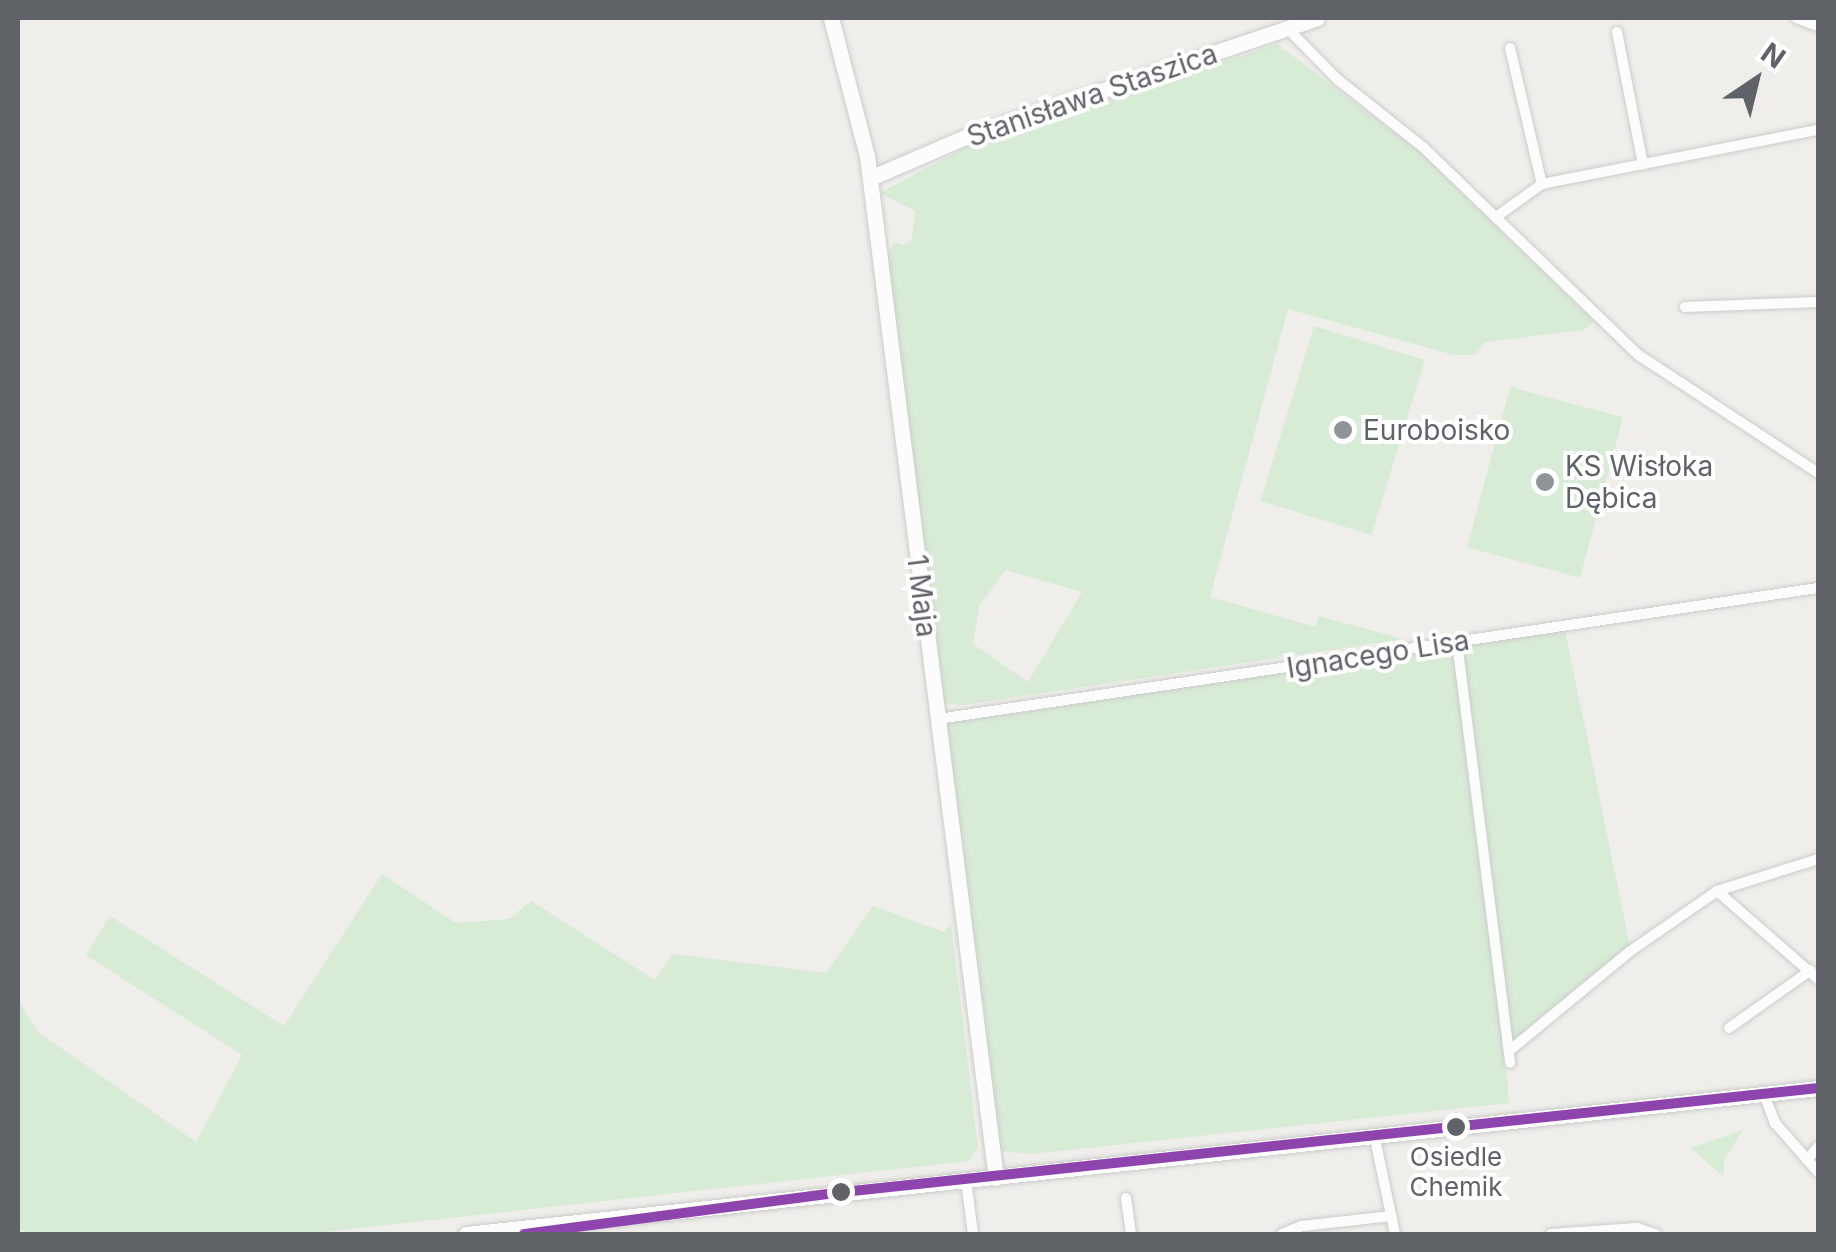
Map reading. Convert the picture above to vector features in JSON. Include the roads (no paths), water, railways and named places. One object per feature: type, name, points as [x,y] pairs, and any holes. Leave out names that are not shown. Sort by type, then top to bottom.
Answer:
[{"type":"street","name":"1 Maja","points":[[831,18],[870,178],[996,1178]]},
{"type":"street","name":"Stanisława Staszica","points":[[870,178],[970,134],[1317,18]]},
{"type":"street","points":[[1796,18],[1818,26]]},
{"type":"street","points":[[1287,28],[1296,42],[1496,216],[1637,354],[1817,468]]},
{"type":"street","points":[[1617,32],[1643,164]]},
{"type":"street","points":[[1510,48],[1542,184]]},
{"type":"street","points":[[1496,216],[1542,184],[1818,130]]},
{"type":"street","points":[[1685,306],[1818,302]]},
{"type":"street","name":"Ignacego Lisa","points":[[938,720],[1818,588]]},
{"type":"street","points":[[1457,642],[1509,1057],[1538,1027],[1629,952],[1717,891],[1818,860]]},
{"type":"street","points":[[1717,891],[1728,907],[1815,974],[1729,1028]]},
{"type":"street","points":[[466,1234],[524,1232],[1818,1088]]},
{"type":"street","points":[[1766,1096],[1775,1123],[1818,1172]]},
{"type":"street","points":[[1375,1139],[1395,1234]]},
{"type":"street","points":[[1806,1160],[1818,1147]]},
{"type":"street","points":[[966,1180],[972,1234]]},
{"type":"street","points":[[1126,1198],[1131,1234]]},
{"type":"street","points":[[1282,1234],[1302,1226],[1391,1216]]},
{"type":"street","points":[[1551,1234],[1637,1228],[1656,1234]]},
{"type":"place","name":"Euroboisko","points":[[1343,430]]},
{"type":"place","name":"KS Wisłoka Dębica","points":[[1545,482]]},
{"type":"place","name":"Osiedle Chemik","points":[[1456,1127]]}]
